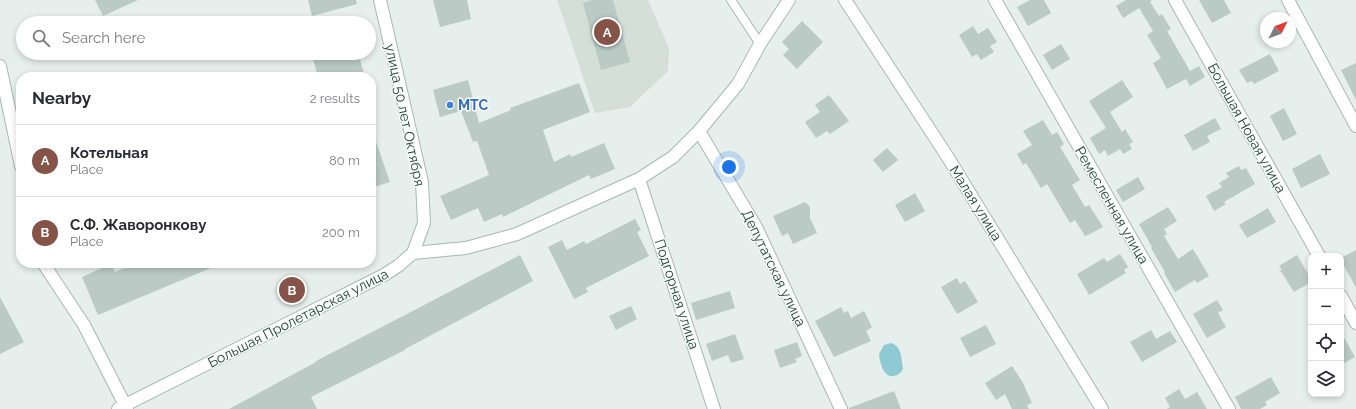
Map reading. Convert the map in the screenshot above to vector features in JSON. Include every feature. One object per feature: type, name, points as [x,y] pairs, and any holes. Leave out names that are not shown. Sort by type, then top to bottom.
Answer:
[{"type":"street","name":"улица 50 лет Октября","points":[[380,0],[422,182],[424,223],[413,253]]},
{"type":"street","points":[[413,253],[466,248],[517,234],[640,179],[673,157],[699,131],[738,84],[760,44],[789,0]]},
{"type":"street","name":"Малая улица","points":[[845,0],[947,156],[1102,409]]},
{"type":"street","name":"Ремесленная улица","points":[[995,0],[1229,409]]},
{"type":"street","name":"Большая Новая улица","points":[[1175,0],[1316,253]]},
{"type":"street","points":[[1288,0],[1356,126]]},
{"type":"street","points":[[0,66],[16,142]]},
{"type":"street","name":"Депутатская улица","points":[[699,131],[756,227],[841,409]]},
{"type":"street","name":"Подгорная улица","points":[[640,179],[714,409]]},
{"type":"street","name":"Большая Пролетарская улица","points":[[123,408],[384,275],[398,266],[413,253]]},
{"type":"street","points":[[46,268],[84,325],[123,408]]},
{"type":"street","points":[[1344,301],[1356,323]]},
{"type":"lane","points":[[731,0],[760,44]]},
{"type":"shaded area","points":[[557,0],[648,0],[669,48],[668,71],[630,107],[595,113]]},
{"type":"water","points":[[891,343],[899,350],[903,368],[897,375],[889,376],[880,362],[879,354],[884,345]]},
{"type":"building","points":[[95,0],[138,0],[103,16]]},
{"type":"building","points":[[308,0],[356,0],[357,4],[312,16]]},
{"type":"building","points":[[433,0],[467,0],[471,19],[440,27]]},
{"type":"building","points":[[593,0],[613,0],[630,62],[601,70],[583,3]]},
{"type":"building","points":[[1030,0],[1044,0],[1051,13],[1028,26],[1017,7]]},
{"type":"building","points":[[1126,0],[1152,0],[1150,2],[1159,16],[1162,14],[1171,29],[1167,31],[1190,71],[1199,66],[1205,77],[1190,86],[1186,79],[1167,89],[1153,63],[1161,58],[1147,35],[1153,31],[1139,8],[1123,18],[1116,6]]},
{"type":"building","points":[[1199,0],[1224,0],[1231,13],[1212,23]]},
{"type":"building","points":[[802,21],[823,42],[797,69],[783,55],[789,49],[782,42]]},
{"type":"building","points":[[973,26],[978,34],[988,28],[997,42],[990,46],[994,52],[981,60],[977,54],[972,57],[959,35]]},
{"type":"building","points":[[1061,44],[1070,59],[1052,70],[1043,55]]},
{"type":"building","points":[[1270,54],[1279,71],[1254,84],[1252,81],[1247,83],[1239,70]]},
{"type":"building","points":[[313,60],[360,60],[364,72],[317,72]]},
{"type":"building","points":[[1356,63],[1356,100],[1341,70]]},
{"type":"building","points":[[468,80],[479,123],[511,110],[510,108],[579,83],[590,112],[543,130],[554,162],[570,154],[571,157],[604,143],[615,169],[591,179],[589,175],[503,217],[502,214],[484,222],[478,208],[451,220],[440,196],[489,175],[477,141],[473,142],[461,111],[440,117],[433,90]]},
{"type":"building","points":[[1122,80],[1133,97],[1110,112],[1122,132],[1125,129],[1133,142],[1129,144],[1132,149],[1123,154],[1120,149],[1108,156],[1105,150],[1099,154],[1090,138],[1106,128],[1089,101]]},
{"type":"building","points":[[829,95],[849,121],[830,134],[827,131],[816,138],[805,122],[820,112],[815,105]]},
{"type":"building","points":[[1284,108],[1297,134],[1283,141],[1270,116]]},
{"type":"building","points":[[1215,118],[1221,129],[1207,136],[1210,142],[1193,151],[1184,135]]},
{"type":"building","points":[[1043,120],[1052,135],[1057,132],[1064,144],[1060,147],[1080,180],[1072,185],[1085,207],[1089,205],[1103,227],[1088,235],[1085,236],[1075,220],[1070,223],[1047,184],[1041,188],[1026,163],[1023,165],[1017,154],[1032,145],[1023,131]]},
{"type":"building","points":[[376,142],[390,182],[376,186]]},
{"type":"building","points":[[887,148],[898,160],[883,172],[873,160]]},
{"type":"building","points":[[1320,154],[1330,174],[1301,188],[1292,169]]},
{"type":"building","points":[[1239,166],[1241,170],[1246,168],[1255,184],[1224,202],[1226,204],[1214,211],[1206,196],[1222,187],[1219,183],[1229,177],[1226,173]]},
{"type":"building","points":[[1138,177],[1145,189],[1123,202],[1116,190]]},
{"type":"building","points":[[915,193],[925,211],[905,222],[895,205]]},
{"type":"building","points":[[805,202],[810,207],[810,218],[817,233],[793,244],[788,233],[782,236],[773,216]]},
{"type":"building","points":[[1168,207],[1177,221],[1164,229],[1167,234],[1164,236],[1178,259],[1193,249],[1209,276],[1197,283],[1195,280],[1175,292],[1139,224]]},
{"type":"building","points":[[1268,208],[1276,222],[1247,238],[1239,225]]},
{"type":"building","points":[[635,219],[641,230],[637,232],[649,256],[586,288],[588,292],[574,299],[548,247],[562,240],[567,250],[584,241],[586,244]]},
{"type":"building","points":[[1356,250],[1356,288],[1344,266],[1344,256]]},
{"type":"building","points":[[1120,254],[1128,267],[1124,270],[1126,273],[1089,295],[1077,274],[1104,258],[1107,262]]},
{"type":"building","points":[[520,255],[533,281],[405,350],[311,397],[317,409],[229,409],[316,361]]},
{"type":"building","points":[[1297,255],[1308,274],[1308,284],[1294,292],[1279,266]]},
{"type":"building","points":[[102,268],[113,268],[115,272],[125,268],[211,268],[98,315],[82,277]]},
{"type":"building","points":[[957,278],[960,284],[965,281],[978,302],[957,314],[941,287]]},
{"type":"building","points":[[730,291],[735,308],[696,320],[691,303]]},
{"type":"building","points":[[0,297],[24,342],[0,354]]},
{"type":"building","points":[[1217,300],[1223,310],[1218,313],[1226,327],[1207,338],[1193,314]]},
{"type":"building","points":[[631,306],[637,319],[616,330],[609,316]]},
{"type":"building","points":[[841,307],[844,313],[848,311],[851,318],[864,311],[872,327],[866,331],[871,341],[834,357],[815,321]]},
{"type":"building","points":[[986,325],[996,344],[970,357],[960,338]]},
{"type":"building","points":[[1151,330],[1156,339],[1170,331],[1177,342],[1142,362],[1130,342]]},
{"type":"building","points":[[735,334],[744,359],[731,363],[728,355],[712,361],[706,344]]},
{"type":"building","points":[[1344,337],[1355,357],[1344,363]]},
{"type":"building","points":[[797,342],[802,356],[795,359],[797,362],[780,368],[774,350]]},
{"type":"building","points":[[1012,366],[1023,383],[1032,403],[1027,405],[1029,409],[1012,409],[1005,394],[996,400],[985,383]]},
{"type":"building","points":[[1271,377],[1280,393],[1265,402],[1267,405],[1260,409],[1241,409],[1235,397]]},
{"type":"building","points":[[1179,389],[1185,399],[1197,392],[1207,409],[1167,409],[1170,407],[1165,398]]},
{"type":"building","points":[[894,391],[901,409],[849,409],[849,408]]},
{"type":"place","name":"Котельная","points":[[607,32]]},
{"type":"place","name":"МТС","points":[[450,105]]},
{"type":"place","name":"С.Ф. Жаворонкову","points":[[292,290]]}]
